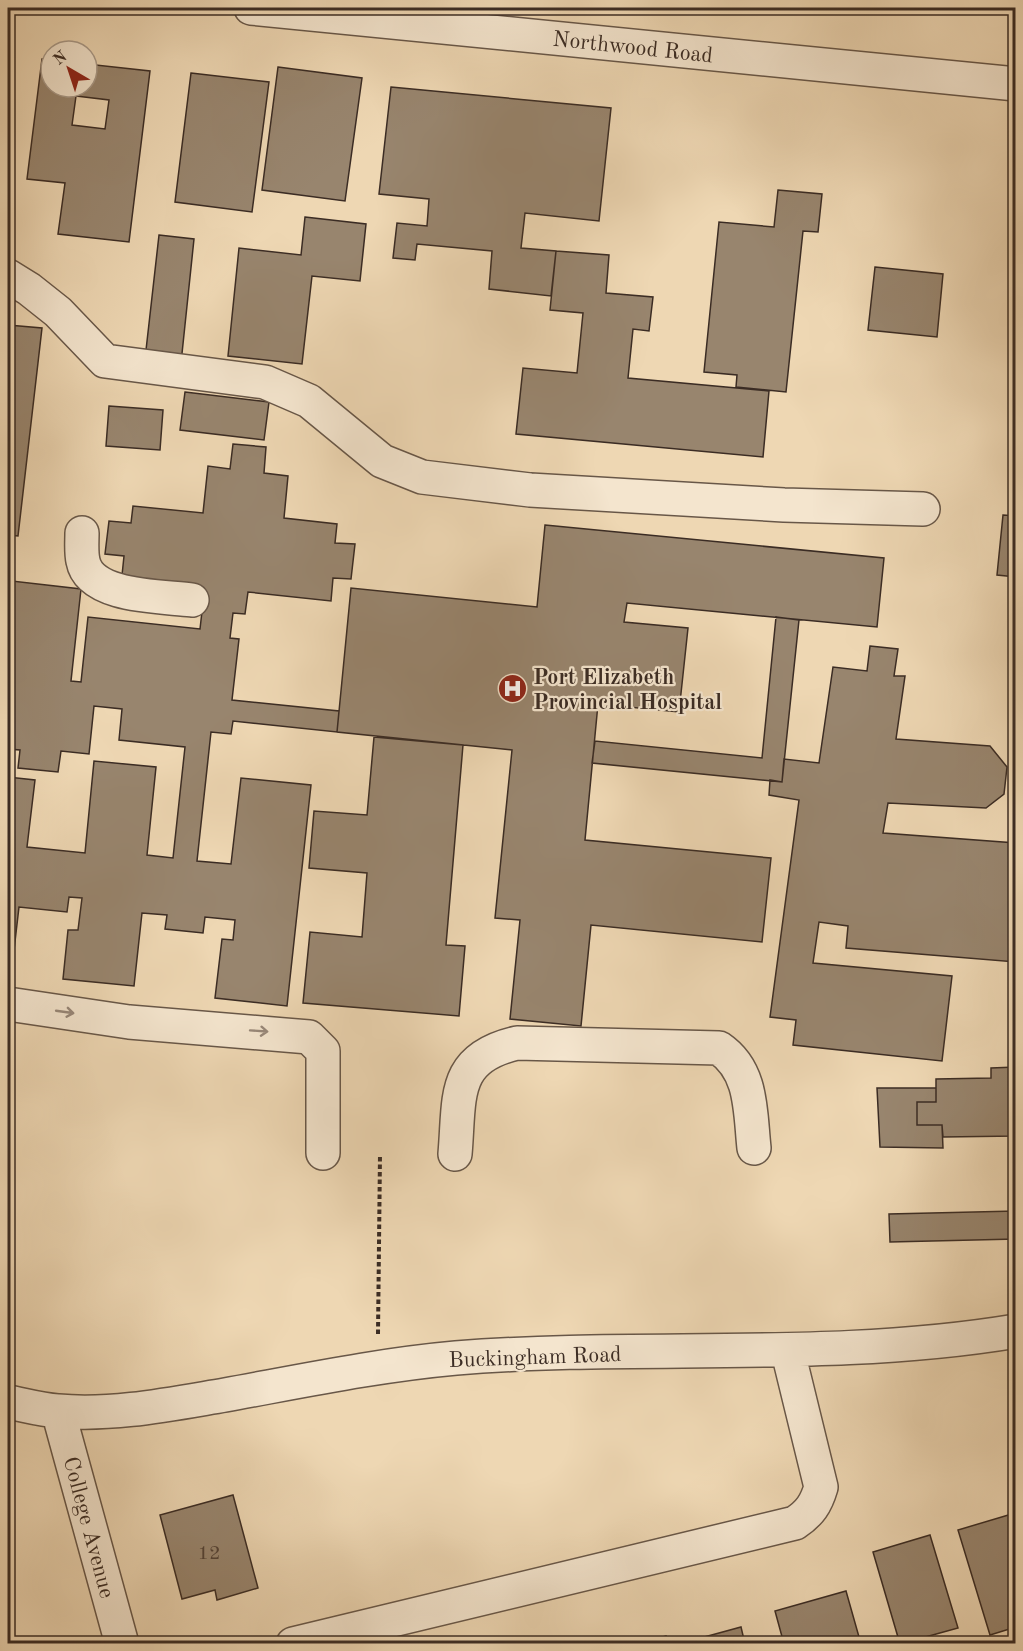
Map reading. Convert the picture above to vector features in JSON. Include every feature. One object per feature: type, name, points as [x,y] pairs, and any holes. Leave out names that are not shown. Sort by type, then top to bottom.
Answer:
[{"type":"street","name":"Northwood Road","points":[[251,8],[1016,84]]},
{"type":"street","points":[[8,276],[29,288],[58,312],[105,361],[273,385],[309,401],[382,461],[422,477],[530,490],[784,505],[923,509]]},
{"type":"street","points":[[82,533],[83,562],[88,573],[99,584],[112,590],[192,600]]},
{"type":"street","points":[[8,1004],[129,1022],[309,1037],[323,1052],[323,1154]]},
{"type":"street","points":[[455,1154],[460,1094],[466,1072],[477,1059],[496,1047],[517,1043],[719,1048],[730,1056],[742,1071],[747,1086],[754,1148]]},
{"type":"street","name":"Buckingham Road","points":[[8,1402],[58,1412],[110,1411],[169,1405],[378,1367],[457,1358],[748,1350],[788,1352],[870,1348],[971,1339],[1016,1331]]},
{"type":"street","points":[[293,1644],[795,1523],[813,1508],[821,1487],[788,1352]]},
{"type":"street","name":"College Avenue","points":[[58,1412],[122,1644]]},
{"type":"path","points":[[378,1367],[380,1155]]},
{"type":"building","points":[[99,65],[150,71],[129,242],[58,234],[65,183],[27,179],[39,83],[39,99],[76,99],[72,125],[105,129],[109,100],[99,99]]},
{"type":"building","points":[[278,67],[362,78],[345,201],[262,190]]},
{"type":"building","points":[[191,73],[269,82],[252,212],[175,202]]},
{"type":"building","points":[[391,87],[611,108],[599,221],[525,213],[521,248],[556,251],[551,296],[489,289],[492,251],[417,244],[415,260],[393,258],[397,223],[427,226],[429,199],[379,194]]},
{"type":"building","points":[[778,190],[822,194],[818,232],[803,231],[786,392],[736,387],[737,375],[704,372],[719,222],[774,227]]},
{"type":"building","points":[[305,217],[366,224],[360,281],[312,276],[302,364],[228,356],[239,248],[301,255]]},
{"type":"building","points":[[159,235],[194,239],[181,363],[145,359]]},
{"type":"building","points":[[556,251],[609,255],[606,293],[653,297],[649,331],[633,329],[628,378],[769,391],[763,457],[516,434],[523,368],[577,373],[583,313],[550,310]]},
{"type":"building","points":[[875,267],[943,274],[937,337],[868,330]]},
{"type":"building","points":[[8,325],[42,328],[18,536],[8,535]]},
{"type":"building","points":[[185,392],[269,402],[264,440],[180,430]]},
{"type":"building","points":[[109,406],[163,410],[160,450],[106,446]]},
{"type":"building","points":[[233,444],[266,447],[264,473],[288,476],[284,518],[337,524],[335,543],[355,544],[351,579],[333,578],[331,601],[248,592],[245,614],[233,613],[230,638],[239,639],[232,700],[339,711],[337,732],[233,721],[231,734],[211,732],[197,861],[231,864],[241,778],[311,785],[287,1006],[215,998],[222,939],[233,940],[235,920],[205,917],[203,933],[165,929],[167,915],[142,913],[134,986],[63,979],[68,930],[78,930],[82,898],[69,897],[67,912],[19,907],[11,976],[8,975],[8,777],[35,780],[27,847],[85,853],[94,761],[156,767],[147,855],[173,858],[185,747],[119,740],[122,709],[94,706],[89,754],[61,751],[58,772],[18,768],[20,750],[8,749],[8,621],[12,581],[81,589],[71,681],[81,682],[88,617],[200,629],[204,594],[121,585],[124,556],[105,554],[109,521],[131,523],[133,506],[203,513],[208,466],[230,469]]},
{"type":"building","points":[[1003,515],[1016,516],[1016,577],[997,575]]},
{"type":"building","points":[[545,525],[884,558],[877,627],[627,603],[624,622],[688,628],[679,712],[598,704],[585,840],[771,858],[762,942],[591,925],[581,1026],[510,1019],[520,920],[495,918],[512,750],[337,732],[351,588],[537,607]]},
{"type":"building","points":[[776,617],[799,620],[782,782],[592,763],[595,741],[762,758]]},
{"type":"building","points":[[870,646],[898,649],[894,676],[905,676],[896,739],[990,746],[1007,767],[1004,794],[986,808],[888,803],[883,833],[1016,843],[1016,962],[846,948],[848,926],[819,922],[813,963],[952,976],[942,1061],[793,1045],[796,1020],[770,1017],[799,800],[769,795],[770,780],[782,782],[784,759],[819,763],[833,667],[867,671]]},
{"type":"building","points":[[374,737],[463,745],[446,945],[465,946],[459,1016],[303,1003],[310,932],[362,937],[367,873],[309,868],[314,811],[367,815]]},
{"type":"building","points":[[1016,1067],[1016,1136],[943,1137],[942,1125],[917,1125],[917,1102],[936,1102],[936,1079],[991,1078],[991,1068]]},
{"type":"building","points":[[877,1088],[936,1088],[936,1102],[917,1102],[917,1125],[942,1125],[943,1148],[880,1147]]},
{"type":"building","points":[[1016,1211],[1016,1239],[890,1242],[889,1214]]},
{"type":"building","points":[[233,1495],[258,1588],[217,1600],[215,1590],[182,1599],[160,1515]]},
{"type":"building","points":[[1015,1513],[1016,1627],[990,1635],[958,1530]]},
{"type":"building","points":[[930,1535],[958,1628],[900,1644],[873,1552]]},
{"type":"building","points":[[846,1591],[861,1644],[784,1644],[775,1611]]},
{"type":"building","points":[[741,1627],[745,1644],[687,1644],[686,1642]]},
{"type":"building","points":[[666,1636],[667,1644],[638,1644]]},
{"type":"place","name":"Port Elizabeth Provincial Hospital","points":[[512,689]]}]
